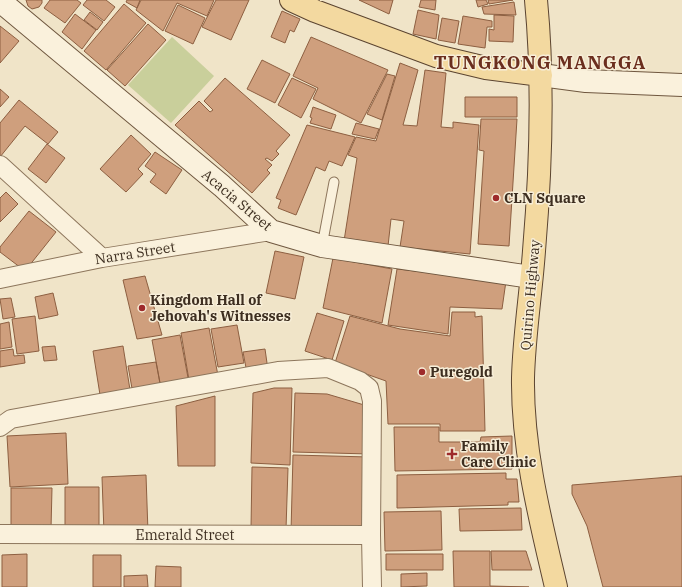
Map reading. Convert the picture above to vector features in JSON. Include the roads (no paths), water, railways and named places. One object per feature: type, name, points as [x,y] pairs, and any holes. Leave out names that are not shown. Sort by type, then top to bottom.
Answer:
[{"type":"main road","points":[[291,0],[315,11],[436,56],[486,68],[541,75]]},
{"type":"main road","name":"Quirino Highway","points":[[536,0],[541,75],[538,198],[523,378],[531,472],[556,587]]},
{"type":"street","name":"Acacia Street","points":[[0,0],[222,186],[271,231],[322,246],[532,277]]},
{"type":"street","points":[[541,75],[586,81],[682,85]]},
{"type":"street","points":[[0,165],[102,258]]},
{"type":"street","name":"Narra Street","points":[[0,279],[102,258],[271,231]]},
{"type":"street","points":[[0,427],[11,418],[278,372],[328,368],[360,381],[369,388],[372,400],[372,587]]},
{"type":"street","name":"Emerald Street","points":[[0,534],[371,535]]},
{"type":"lane","points":[[322,246],[334,182]]},
{"type":"place","name":"CLN Square","points":[[496,198]]},
{"type":"place","name":"Kingdom Hall of Jehovah's Witnesses","points":[[142,308]]},
{"type":"place","name":"Puregold","points":[[422,372]]},
{"type":"place","name":"Family Care Clinic","points":[[452,454]]},
{"type":"district","name":"TUNGKONG MANGGA","points":[[540,62]]}]
